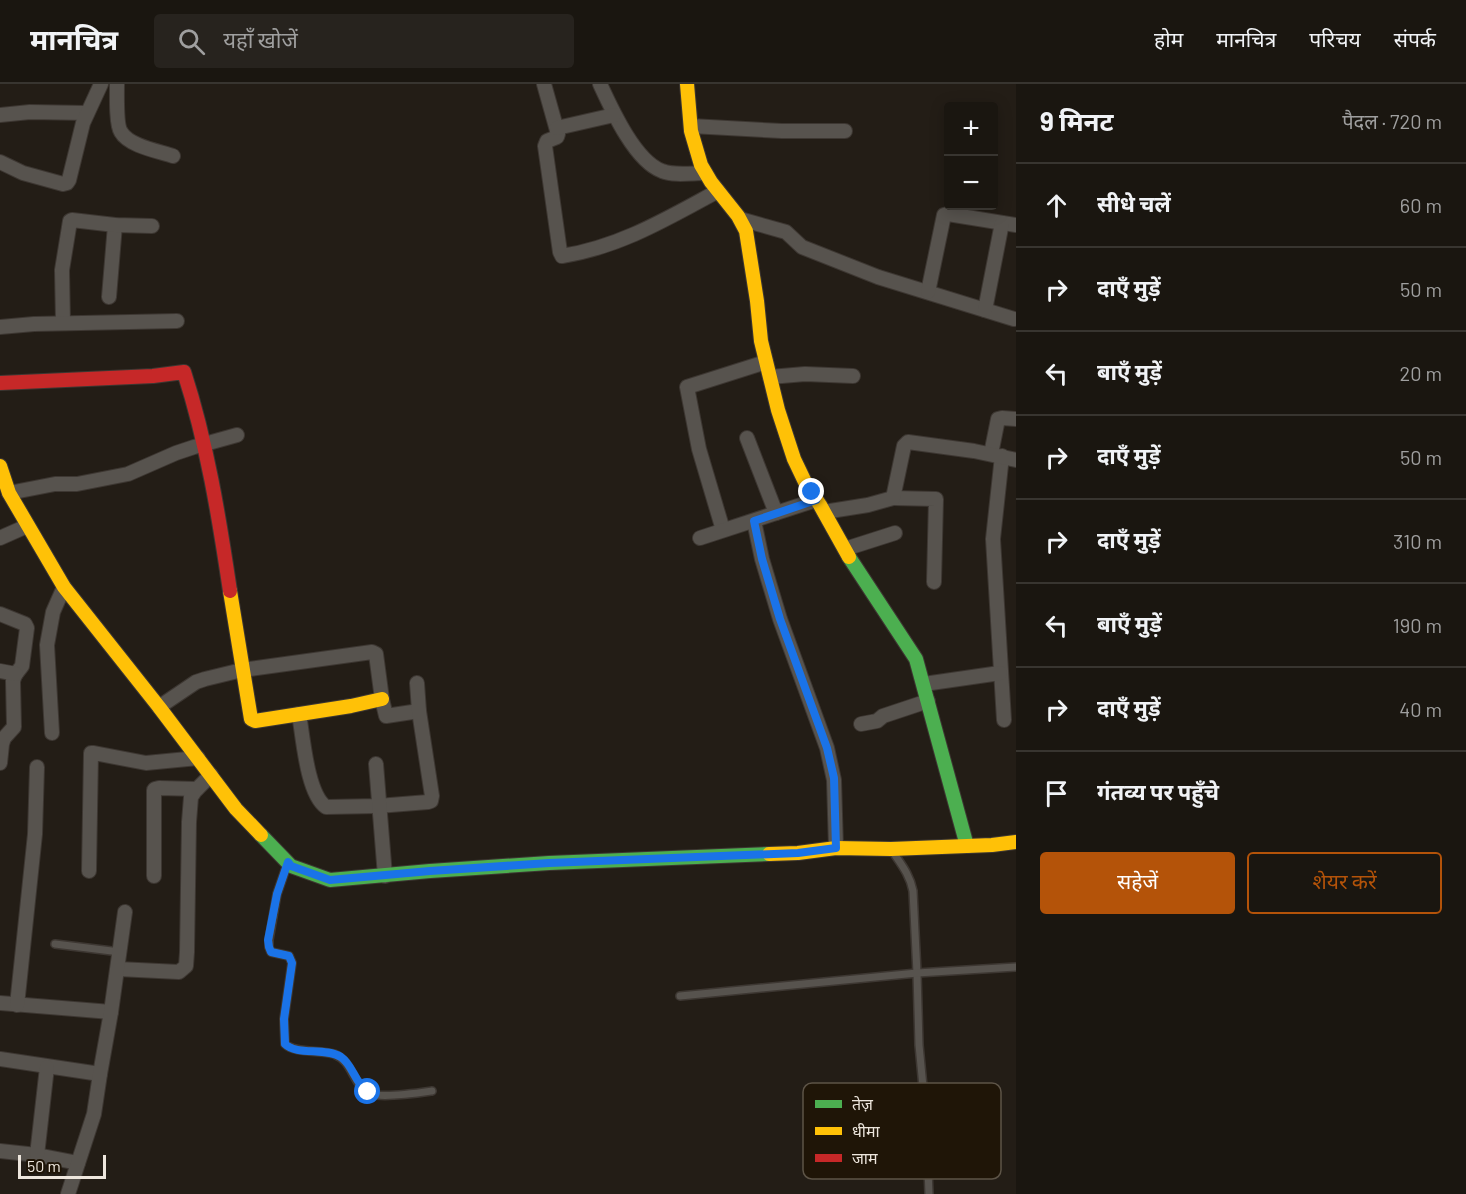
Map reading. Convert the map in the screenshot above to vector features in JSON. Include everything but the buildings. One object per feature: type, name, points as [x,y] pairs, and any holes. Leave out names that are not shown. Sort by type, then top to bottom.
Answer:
[{"type":"street","points":[[0,162],[23,173],[63,184],[67,183],[83,123],[101,84]]},
{"type":"street","points":[[117,84],[120,132],[142,146],[173,156]]},
{"type":"street","points":[[544,84],[558,134],[557,137],[547,141],[544,146],[562,256],[599,248],[634,235],[718,191]]},
{"type":"street","points":[[600,84],[614,115],[644,159],[659,170],[671,173],[705,173]]},
{"type":"street","points":[[687,84],[691,126],[696,150],[705,173],[740,219],[747,235],[757,301],[760,341],[778,410],[797,466],[845,549],[915,656],[967,846]]},
{"type":"street","points":[[0,115],[30,112],[87,113]]},
{"type":"street","points":[[557,128],[614,115]]},
{"type":"street","points":[[691,126],[845,131]]},
{"type":"street","points":[[928,292],[944,215],[1016,225]]},
{"type":"street","points":[[740,219],[786,232],[802,247],[879,277],[1014,319]]},
{"type":"street","points":[[63,323],[62,270],[69,222],[72,220],[152,226]]},
{"type":"street","points":[[985,310],[1002,223]]},
{"type":"street","points":[[109,297],[116,225]]},
{"type":"street","points":[[0,327],[63,323],[177,321]]},
{"type":"street","points":[[723,530],[701,457],[687,387],[765,362]]},
{"type":"street","points":[[0,383],[153,376],[184,372],[204,444],[252,720],[351,706],[382,699]]},
{"type":"street","points":[[770,377],[805,374],[853,376]]},
{"type":"street","points":[[1004,720],[993,539],[996,455],[998,419],[1016,419]]},
{"type":"street","points":[[9,493],[128,474],[176,453],[237,435]]},
{"type":"street","points":[[747,438],[776,513]]},
{"type":"street","points":[[893,498],[904,446],[907,442],[1016,460]]},
{"type":"street","points":[[1,471],[9,493],[64,587],[159,707],[236,810],[291,866],[330,880],[430,871],[595,861],[798,853],[836,848],[891,849],[1016,842]]},
{"type":"street","points":[[824,512],[868,505],[893,498],[936,498],[934,582]]},
{"type":"street","points":[[700,538],[816,500]]},
{"type":"street","points":[[754,521],[762,559],[780,619],[827,748],[834,778],[836,848]]},
{"type":"street","points":[[0,538],[27,526]]},
{"type":"street","points":[[845,549],[895,532]]},
{"type":"street","points":[[52,733],[47,645],[53,612],[64,587]]},
{"type":"street","points":[[0,614],[27,626],[22,666],[13,681],[14,727],[4,738],[0,762]]},
{"type":"street","points":[[159,707],[200,680],[242,670],[374,652],[386,716],[419,711]]},
{"type":"street","points":[[0,671],[16,674]]},
{"type":"street","points":[[924,684],[1000,673]]},
{"type":"street","points":[[299,714],[314,792],[326,807],[428,802],[432,799],[417,683]]},
{"type":"street","points":[[861,724],[877,721],[882,716],[928,701]]},
{"type":"street","points":[[89,871],[91,753],[152,763],[198,758]]},
{"type":"street","points":[[376,764],[385,876]]},
{"type":"street","points":[[17,1005],[35,834],[38,767]]},
{"type":"street","points":[[118,969],[179,972],[186,966],[191,798],[211,775]]},
{"type":"street","points":[[154,876],[154,790],[162,788],[197,789]]},
{"type":"street","points":[[68,1194],[94,1114],[125,912]]},
{"type":"street","points":[[0,1004],[111,1012]]},
{"type":"street","points":[[0,1059],[99,1074]]},
{"type":"street","points":[[37,1155],[47,1066]]},
{"type":"street","points":[[0,1151],[78,1163]]},
{"type":"lane","points":[[891,849],[911,882],[923,1083]]},
{"type":"lane","points":[[288,862],[277,894],[268,940],[271,952],[289,956],[292,963],[284,1019],[285,1044],[291,1048],[339,1056],[348,1064],[358,1083],[372,1094],[432,1091]]},
{"type":"lane","points":[[55,944],[120,952]]},
{"type":"lane","points":[[680,996],[917,973],[1016,967]]},
{"type":"lane","points":[[928,1179],[929,1194]]},
{"type":"traffic: fast","points":[[849,557],[916,659],[967,846]]},
{"type":"traffic: fast","points":[[261,835],[291,866],[330,880],[549,863],[769,854]]},
{"type":"traffic: slow","points":[[687,84],[691,131],[701,165],[711,182],[738,216],[746,231],[761,341],[778,410],[794,459],[849,557]]},
{"type":"traffic: slow","points":[[0,466],[9,493],[64,587],[236,809],[261,835]]},
{"type":"traffic: slow","points":[[230,591],[251,719],[255,721],[382,699]]},
{"type":"traffic: slow","points":[[769,854],[836,848],[891,849],[1016,842]]},
{"type":"traffic: jam","points":[[0,383],[153,376],[184,372],[206,453],[230,591]]},
{"type":"route","points":[[368,1092],[358,1083],[348,1064],[339,1056],[289,1048],[285,1044],[284,1019],[292,963],[289,956],[271,952],[268,940],[277,894],[288,862],[291,866],[330,880],[549,863],[798,853],[836,848],[834,778],[827,748],[780,619],[762,559],[754,521],[816,500],[812,492]]}]
